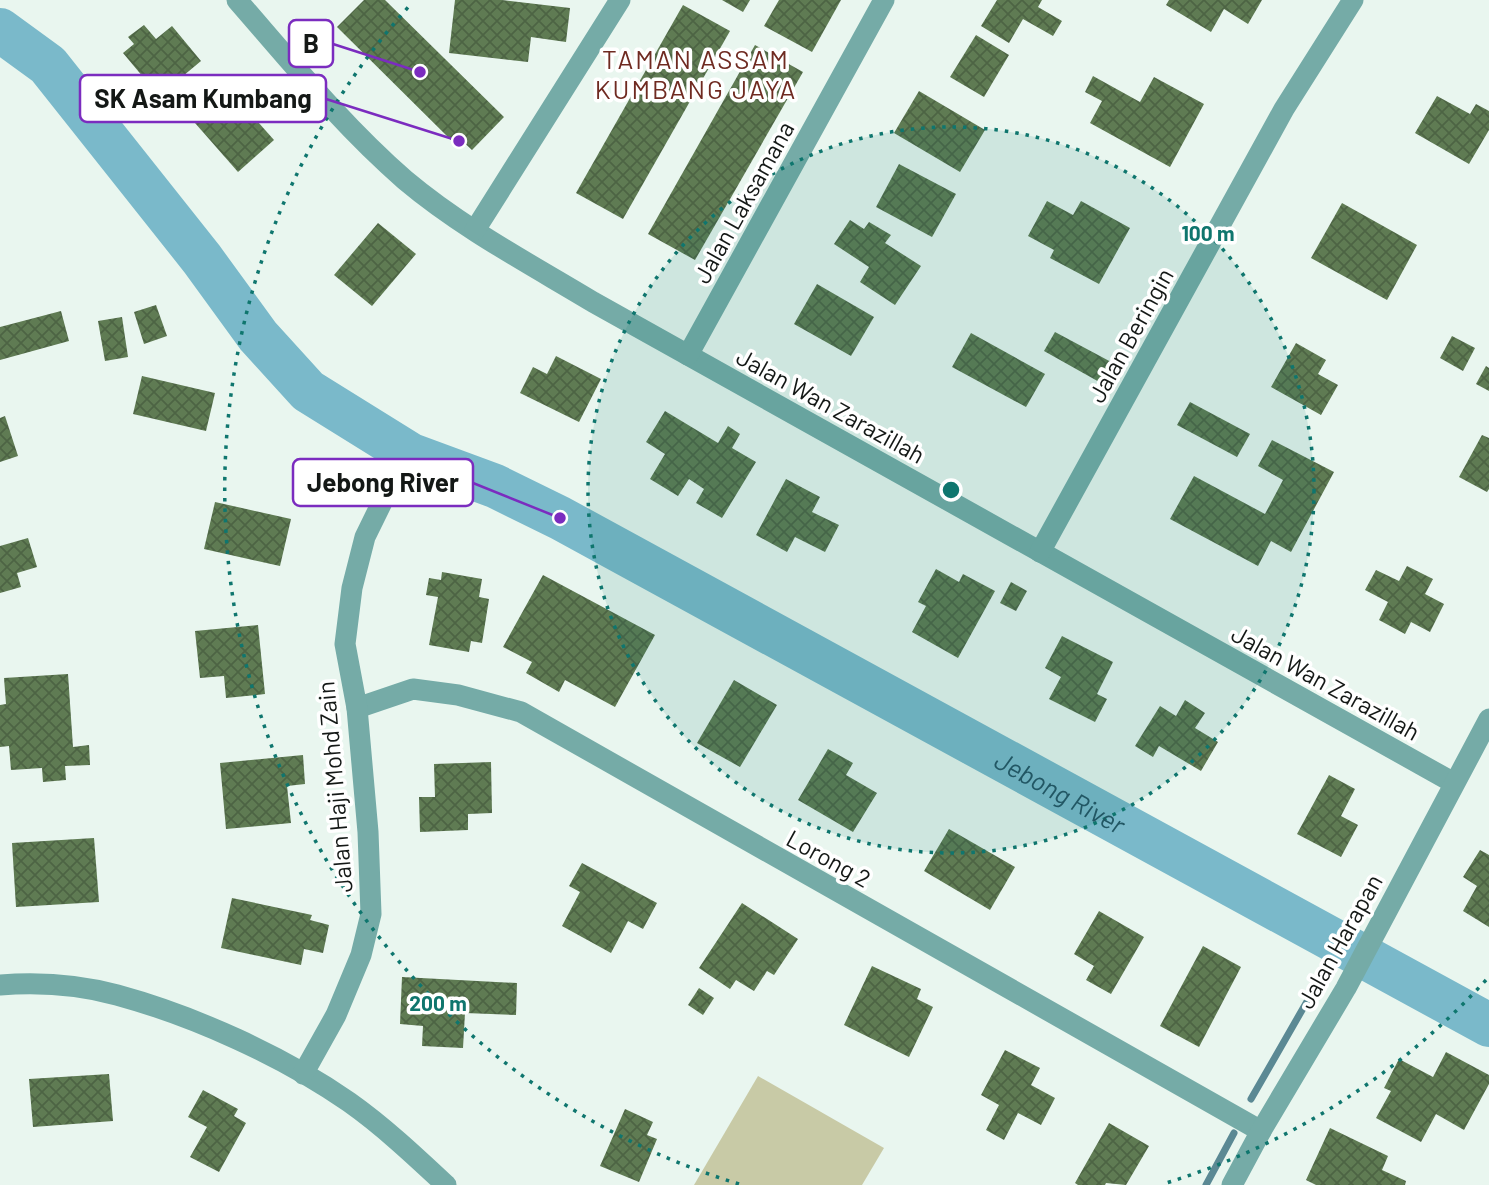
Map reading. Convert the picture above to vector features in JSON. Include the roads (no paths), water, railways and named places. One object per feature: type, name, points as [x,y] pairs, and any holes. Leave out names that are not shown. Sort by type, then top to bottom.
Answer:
[{"type":"street","name":"Jalan Wan Zarazillah","points":[[237,0],[288,60],[381,158],[407,181],[475,230],[593,302],[1454,783]]},
{"type":"street","points":[[475,230],[620,0]]},
{"type":"street","name":"Jalan Laksamana","points":[[688,355],[884,0]]},
{"type":"street","name":"Jalan Beringin","points":[[1040,552],[1284,109],[1353,0]]},
{"type":"street","name":"Jalan Haji Mohd Zain","points":[[303,1074],[336,1015],[361,955],[371,914],[369,832],[357,708],[345,644],[352,588],[365,537],[388,488]]},
{"type":"street","name":"Lorong 2","points":[[357,708],[413,689],[458,695],[521,712],[1261,1131]]},
{"type":"street","name":"Jalan Harapan","points":[[1232,1185],[1346,988],[1489,719]]},
{"type":"street","points":[[0,985],[59,985],[116,995],[185,1018],[262,1051],[349,1102],[399,1142],[446,1185]]},
{"type":"waterway","name":"Jebong River","points":[[0,30],[48,65],[202,259],[258,336],[308,391],[411,455],[495,486],[560,518],[1489,1025]]},
{"type":"waterway","points":[[1251,1099],[1340,944]]},
{"type":"waterway","points":[[1206,1185],[1234,1133]]},
{"type":"place","name":"B","points":[[420,72]]},
{"type":"place","name":"SK Asam Kumbang","points":[[459,141]]},
{"type":"place","name":"Jebong River","points":[[560,518]]},
{"type":"district","name":"TAMAN ASSAM KUMBANG JAYA","points":[[696,73]]}]
